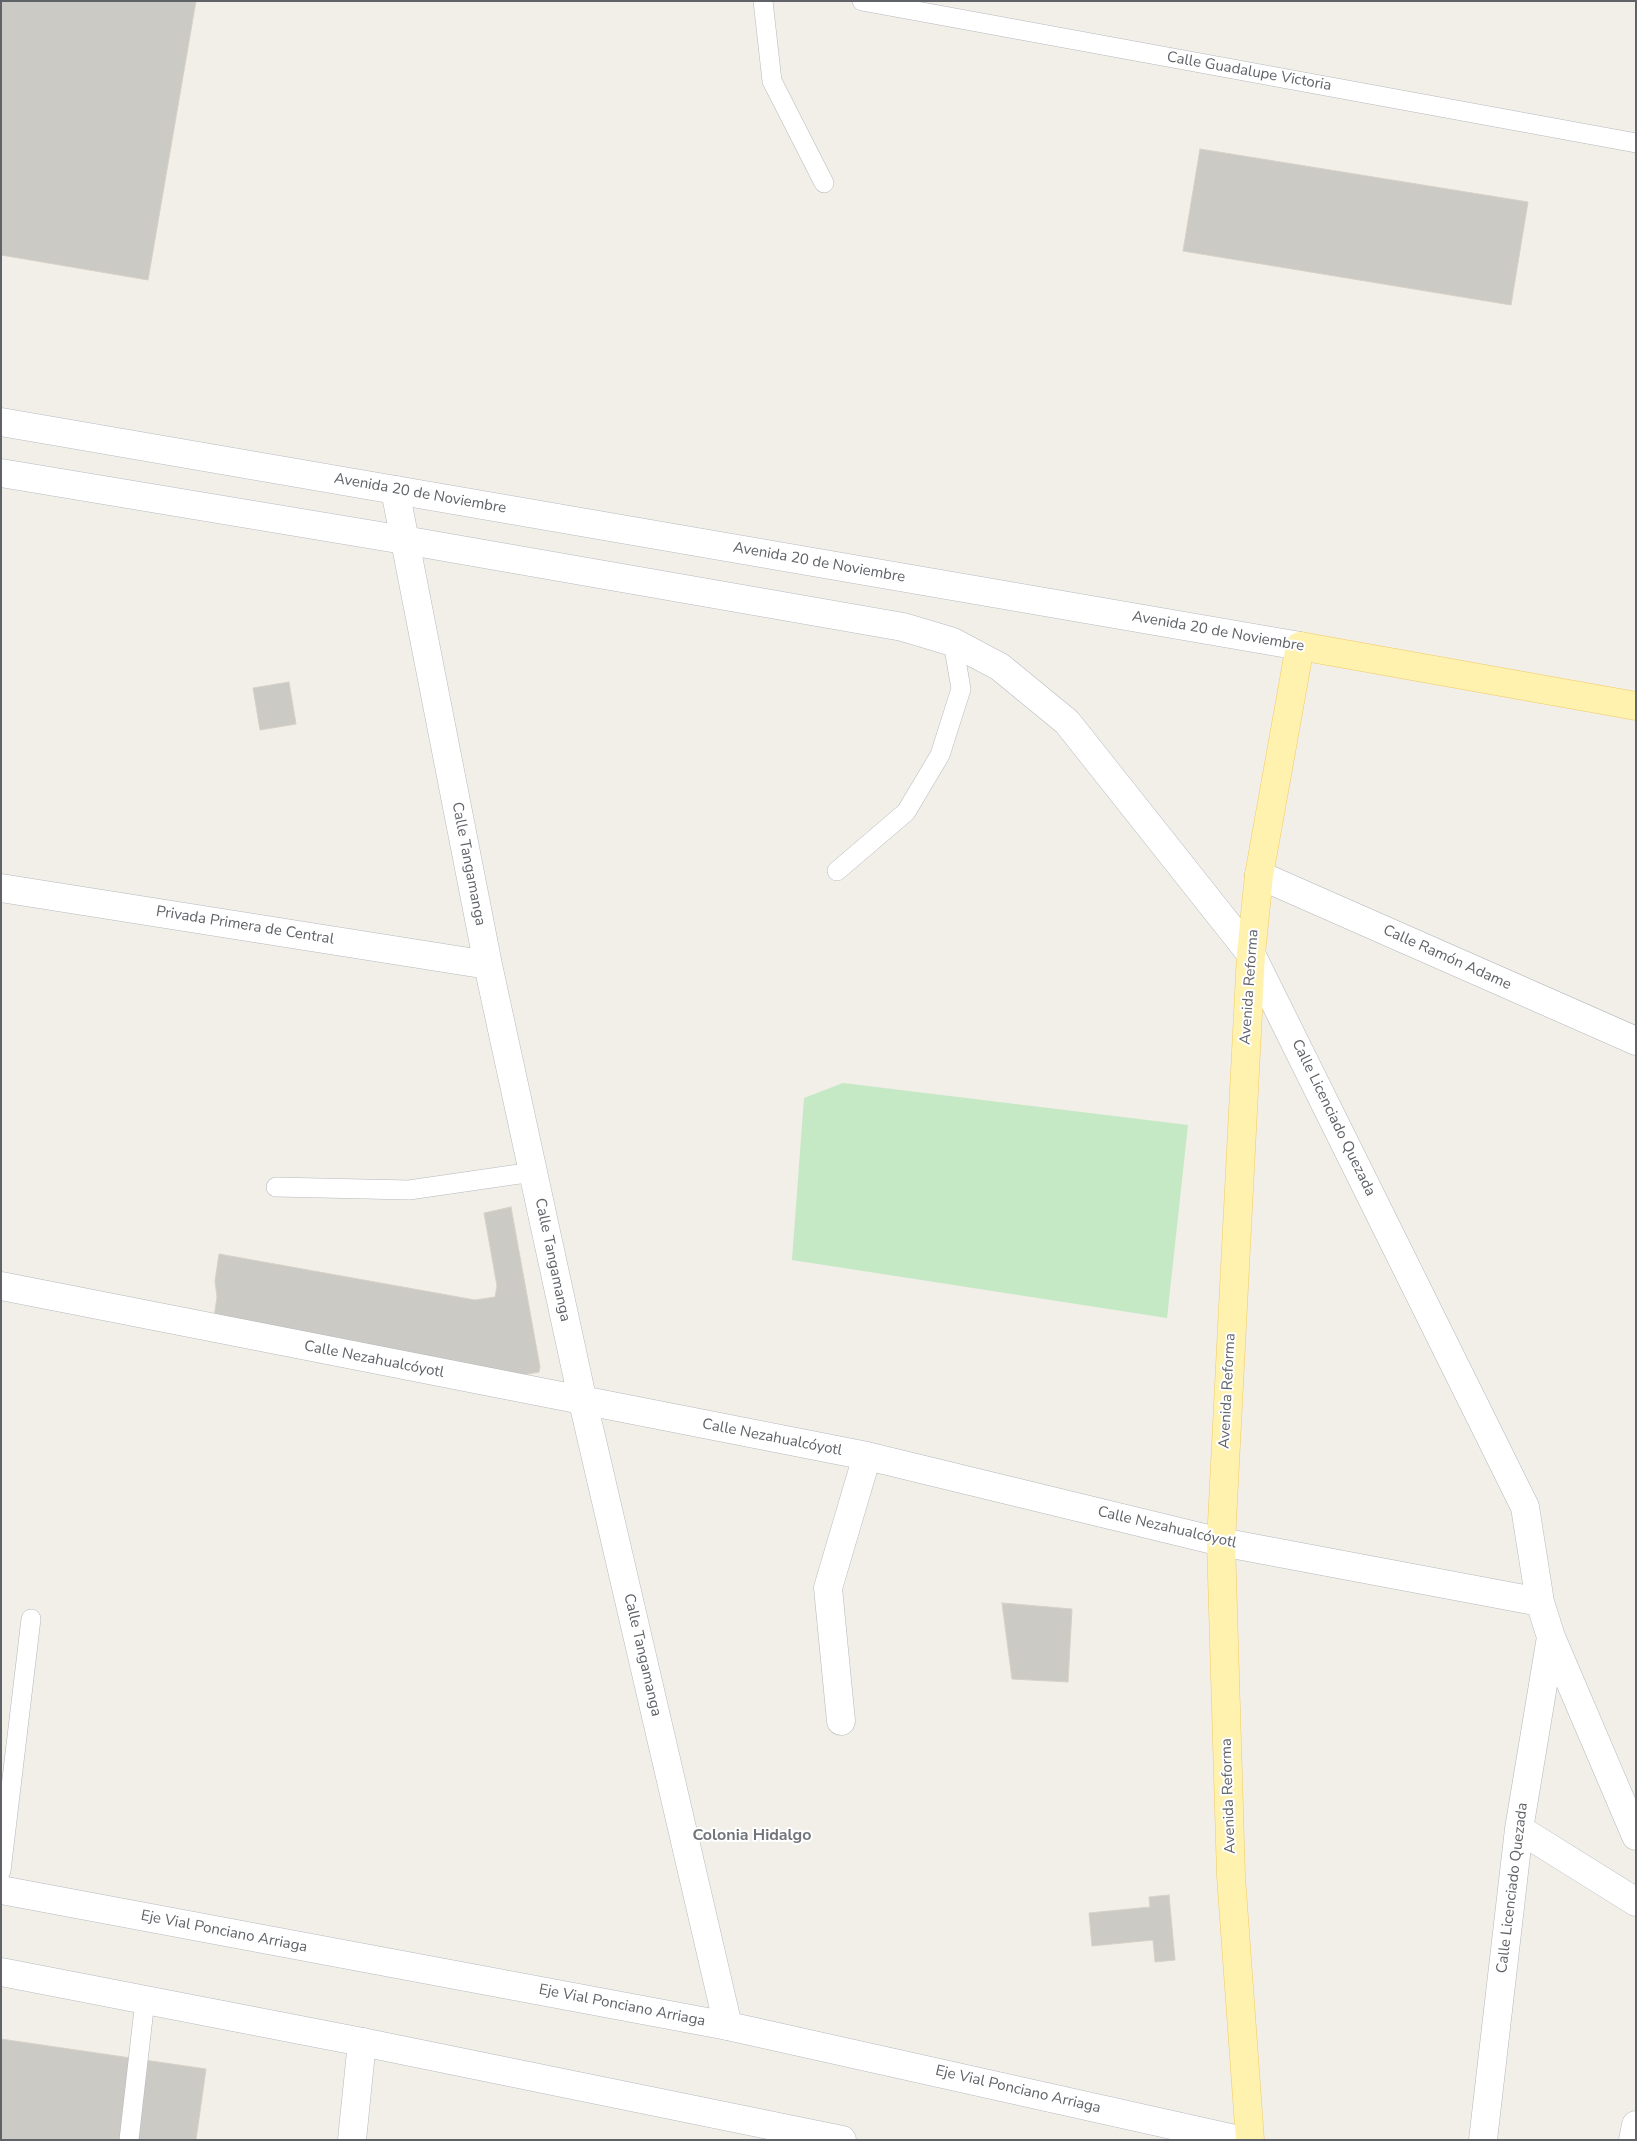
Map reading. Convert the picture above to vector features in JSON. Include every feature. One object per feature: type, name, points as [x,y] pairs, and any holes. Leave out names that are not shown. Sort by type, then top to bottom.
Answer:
[{"type":"main road","name":"Avenida 20 de Noviembre","points":[[1300,646],[1636,706]]},
{"type":"main road","name":"Avenida Reforma","points":[[1250,2140],[1231,1876],[1221,1542],[1251,954],[1258,875],[1300,646]]},
{"type":"street","name":"Avenida 20 de Noviembre","points":[[1,422],[1300,646]]},
{"type":"street","points":[[1,473],[404,540],[903,627],[953,642]]},
{"type":"street","name":"Calle Tangamanga","points":[[395,490],[488,965],[583,1402],[728,2026]]},
{"type":"street","name":"Calle Licenciado Quezada","points":[[953,642],[1000,667],[1067,722],[1251,954],[1525,1507],[1540,1602],[1551,1637],[1636,1836]]},
{"type":"street","name":"Calle Ramón Adame","points":[[1258,875],[1636,1041]]},
{"type":"street","name":"Privada Primera de Central","points":[[1,888],[488,965]]},
{"type":"street","name":"Calle Nezahualcóyotl","points":[[1,1286],[583,1402],[867,1456],[1221,1542],[1540,1602]]},
{"type":"street","points":[[841,1721],[828,1588],[867,1456]]},
{"type":"street","name":"Calle Licenciado Quezada","points":[[1483,2140],[1519,1829],[1551,1637]]},
{"type":"street","points":[[1519,1829],[1636,1902]]},
{"type":"street","name":"Eje Vial Ponciano Arriaga","points":[[1,1890],[728,2026],[1239,2140]]},
{"type":"street","points":[[1,1972],[362,2042],[842,2140]]},
{"type":"street","points":[[352,2140],[362,2042]]},
{"type":"street","points":[[1633,2140],[1636,2125]]},
{"type":"lane","points":[[763,1],[772,81],[824,183]]},
{"type":"lane","name":"Calle Guadalupe Victoria","points":[[862,1],[1636,143]]},
{"type":"lane","points":[[837,871],[906,812],[940,755],[961,689],[953,642]]},
{"type":"lane","points":[[276,1187],[409,1190],[533,1172]]},
{"type":"lane","points":[[1,1871],[31,1619]]},
{"type":"lane","points":[[129,2140],[145,2000]]},
{"type":"green space","points":[[843,1083],[1188,1125],[1167,1318],[792,1260],[804,1098]]},
{"type":"building","points":[[1,1],[196,1],[148,280],[1,255]]},
{"type":"building","points":[[1200,149],[1528,202],[1511,305],[1183,251]]},
{"type":"building","points":[[289,682],[296,724],[260,730],[253,688]]},
{"type":"building","points":[[511,1207],[540,1367],[539,1372],[506,1378],[213,1324],[217,1297],[215,1281],[219,1254],[475,1300],[495,1297],[497,1286],[484,1213]]},
{"type":"building","points":[[1002,1603],[1072,1609],[1068,1682],[1012,1679]]},
{"type":"building","points":[[1169,1895],[1175,1960],[1155,1962],[1153,1940],[1092,1946],[1089,1913],[1150,1907],[1149,1897]]},
{"type":"building","points":[[1,2039],[206,2069],[196,2140],[1,2140]]},
{"type":"district","name":"Colonia Hidalgo","points":[[752,1836]]}]
